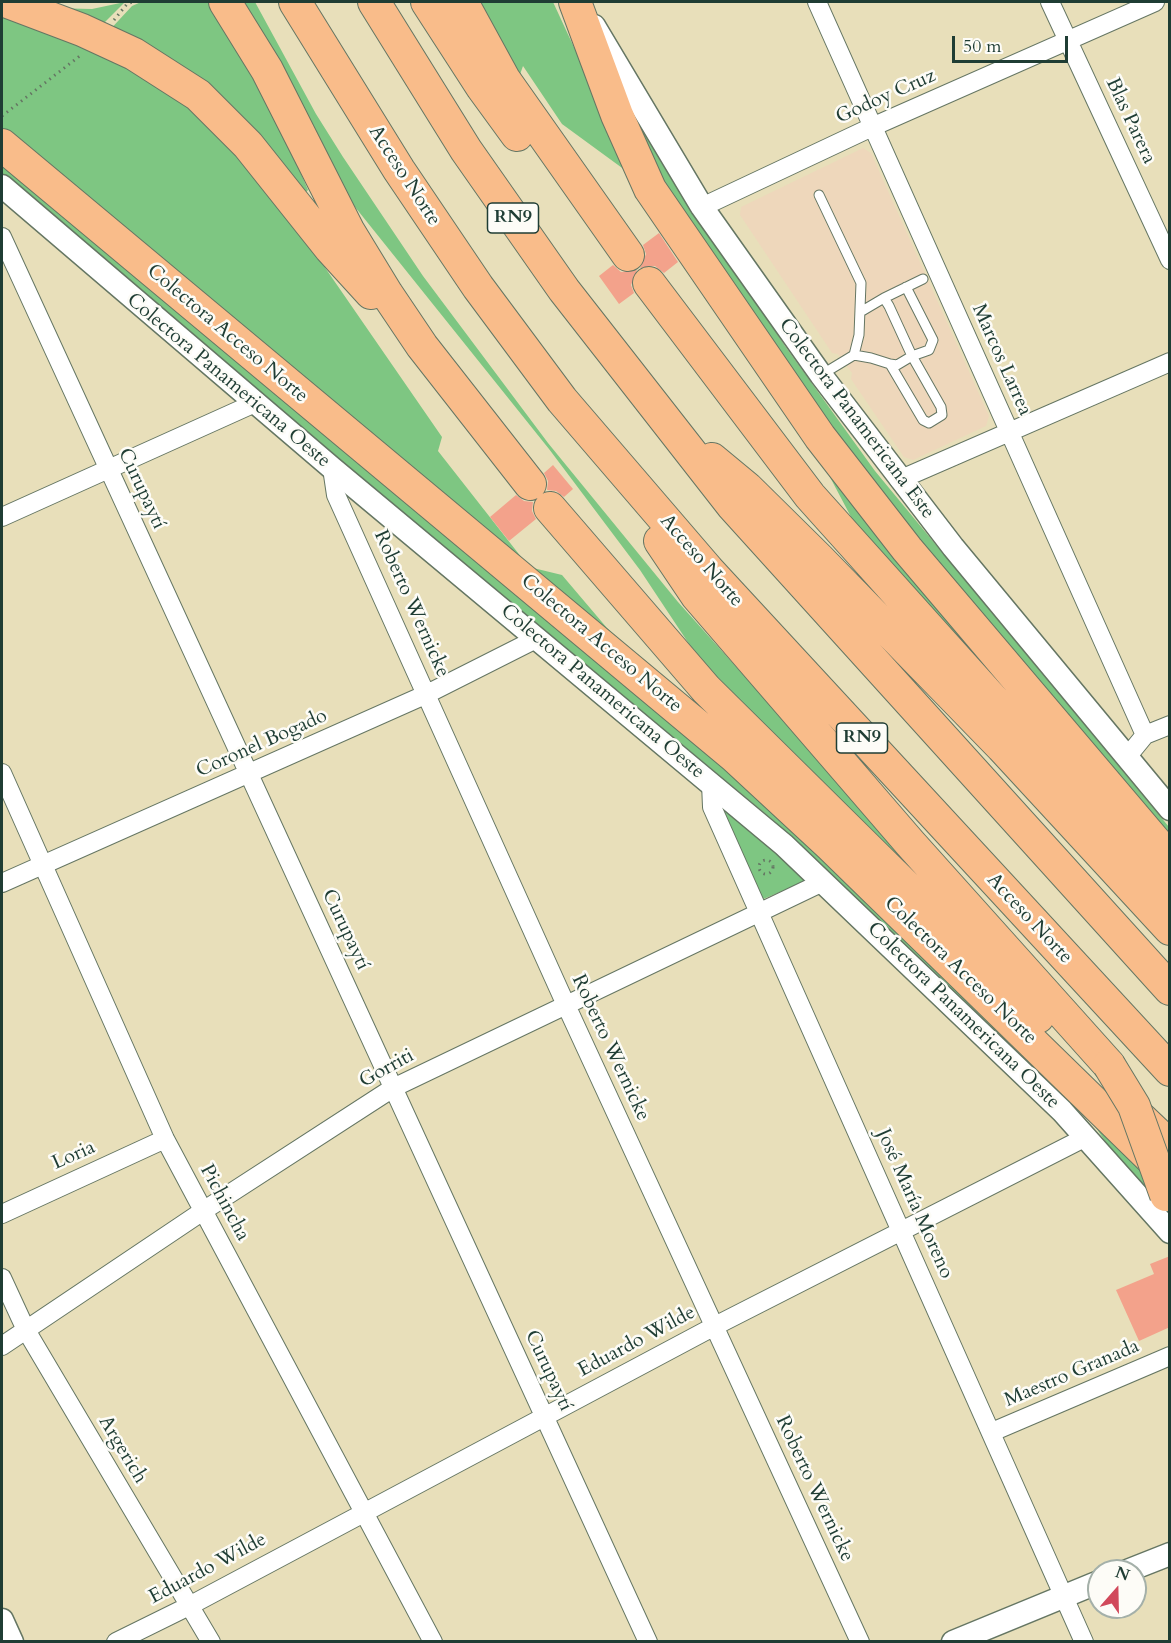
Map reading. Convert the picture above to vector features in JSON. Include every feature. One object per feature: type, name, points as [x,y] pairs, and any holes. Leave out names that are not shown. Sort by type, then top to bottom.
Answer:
[{"type":"highway","points":[[8,2],[100,38],[168,73],[216,111],[263,162],[343,264],[422,346]]},
{"type":"highway","points":[[225,2],[267,70],[348,230],[422,346],[530,484]]},
{"type":"highway","name":"Acceso Norte","points":[[295,2],[399,170],[478,287],[562,400],[708,570],[1170,1070]]},
{"type":"highway","name":"RN9","points":[[374,2],[466,150],[564,290],[732,505],[1170,989]]},
{"type":"highway","points":[[427,2],[482,87],[525,144],[599,216]]},
{"type":"highway","points":[[462,2],[504,79],[628,255]]},
{"type":"highway","points":[[577,2],[616,115],[650,189],[813,428],[907,549],[1170,859]]},
{"type":"highway","name":"Colectora Acceso Norte","points":[[2,145],[735,757],[968,978],[1168,1191]]},
{"type":"highway","points":[[648,283],[810,496],[1170,897]]},
{"type":"highway","points":[[562,400],[697,596],[902,834],[1109,1065],[1134,1106],[1168,1191]]},
{"type":"highway","points":[[669,424],[747,488],[819,559],[1002,747],[1170,929]]},
{"type":"highway","points":[[550,508],[706,689],[1170,1146]]},
{"type":"street","name":"Colectora Panamericana Este","points":[[577,2],[702,207],[821,375],[900,480],[1170,809]]},
{"type":"street","name":"Marcos Larrea","points":[[817,2],[1145,735]]},
{"type":"street","name":"Blas Parera","points":[[1050,2],[1170,260]]},
{"type":"street","name":"Godoy Cruz","points":[[702,207],[872,127],[1155,2]]},
{"type":"street","name":"Colectora Panamericana Oeste","points":[[2,186],[332,468],[711,783],[822,882],[945,996],[1086,1137],[1170,1232]]},
{"type":"street","name":"Curupaytí","points":[[2,237],[107,470],[648,1641]]},
{"type":"street","points":[[900,480],[1170,362]]},
{"type":"street","points":[[2,517],[255,403]]},
{"type":"street","name":"Roberto Wernicke","points":[[332,468],[336,495],[713,1327],[860,1641]]},
{"type":"street","name":"Coronel Bogado","points":[[2,883],[427,694],[538,638]]},
{"type":"street","points":[[1127,757],[1145,735],[1170,724]]},
{"type":"street","name":"Pichincha","points":[[2,773],[165,1139],[433,1641]]},
{"type":"street","name":"José María Moreno","points":[[711,783],[712,807],[760,910],[1084,1641]]},
{"type":"street","name":"Gorriti","points":[[2,1346],[203,1211],[393,1088],[822,882]]},
{"type":"street","name":"Eduardo Wilde","points":[[116,1641],[189,1606],[713,1327],[1086,1137]]},
{"type":"street","name":"Loria","points":[[2,1214],[165,1139]]},
{"type":"street","name":"Argerich","points":[[2,1278],[26,1330],[211,1641]]},
{"type":"street","name":"Maestro Granada","points":[[992,1432],[1170,1356]]},
{"type":"street","points":[[1147,1563],[1170,1554]]},
{"type":"street","points":[[953,1641],[1087,1587]]},
{"type":"street","points":[[2,1620],[12,1641]]},
{"type":"lane","points":[[819,195],[861,283],[862,311],[854,355]]},
{"type":"lane","points":[[862,311],[922,279]]},
{"type":"lane","points":[[821,375],[854,355],[897,365],[929,350],[933,340],[906,287]]},
{"type":"lane","points":[[884,298],[912,356],[942,410],[942,415],[929,423],[923,420],[890,364]]},
{"type":"path","points":[[2,116],[100,38],[127,4],[132,2]]},
{"type":"path","points":[[766,860],[772,868],[764,873],[760,871],[759,864],[766,860]]},
{"type":"shaded area","points":[[863,148],[871,153],[989,416],[986,426],[913,460],[904,457],[851,379],[852,373],[838,354],[832,353],[740,215],[741,207]]},
{"type":"green space","points":[[125,2],[102,25],[49,8],[92,9]]},
{"type":"green space","points":[[141,2],[213,2],[269,99],[308,190],[301,198],[106,34],[132,6]]},
{"type":"green space","points":[[237,2],[255,2],[316,114],[343,157],[423,276],[548,443],[678,602],[1008,970],[888,865],[697,656],[640,570],[549,449],[327,172]]},
{"type":"green space","points":[[471,2],[553,2],[629,173],[562,124],[523,66],[518,80]]},
{"type":"green space","points":[[2,11],[77,39],[146,73],[179,93],[216,125],[259,172],[442,437],[438,451],[529,567],[562,575],[607,628],[635,654],[580,612],[2,132]]},
{"type":"green space","points":[[629,108],[785,346],[875,471],[1169,827],[1169,840],[848,456],[669,205]]},
{"type":"green space","points":[[2,165],[698,745],[782,818],[1063,1097],[773,820],[68,235],[2,173]]},
{"type":"green space","points":[[822,462],[1169,876],[859,532]]},
{"type":"green space","points":[[723,809],[729,809],[806,881],[761,900]]},
{"type":"green space","points":[[1090,1119],[1150,1174],[1159,1203],[1107,1144]]},
{"type":"building","points":[[659,233],[678,262],[664,273],[655,266],[640,268],[646,254],[643,245]]},
{"type":"building","points":[[613,265],[621,272],[637,270],[631,285],[634,293],[619,304],[599,276]]},
{"type":"building","points":[[553,465],[573,489],[564,497],[556,491],[547,490],[548,481],[544,473]]},
{"type":"building","points":[[516,495],[524,501],[533,502],[532,511],[536,519],[509,541],[490,517]]},
{"type":"building","points":[[1170,1256],[1170,1327],[1139,1341],[1116,1290],[1154,1274],[1150,1264]]}]
